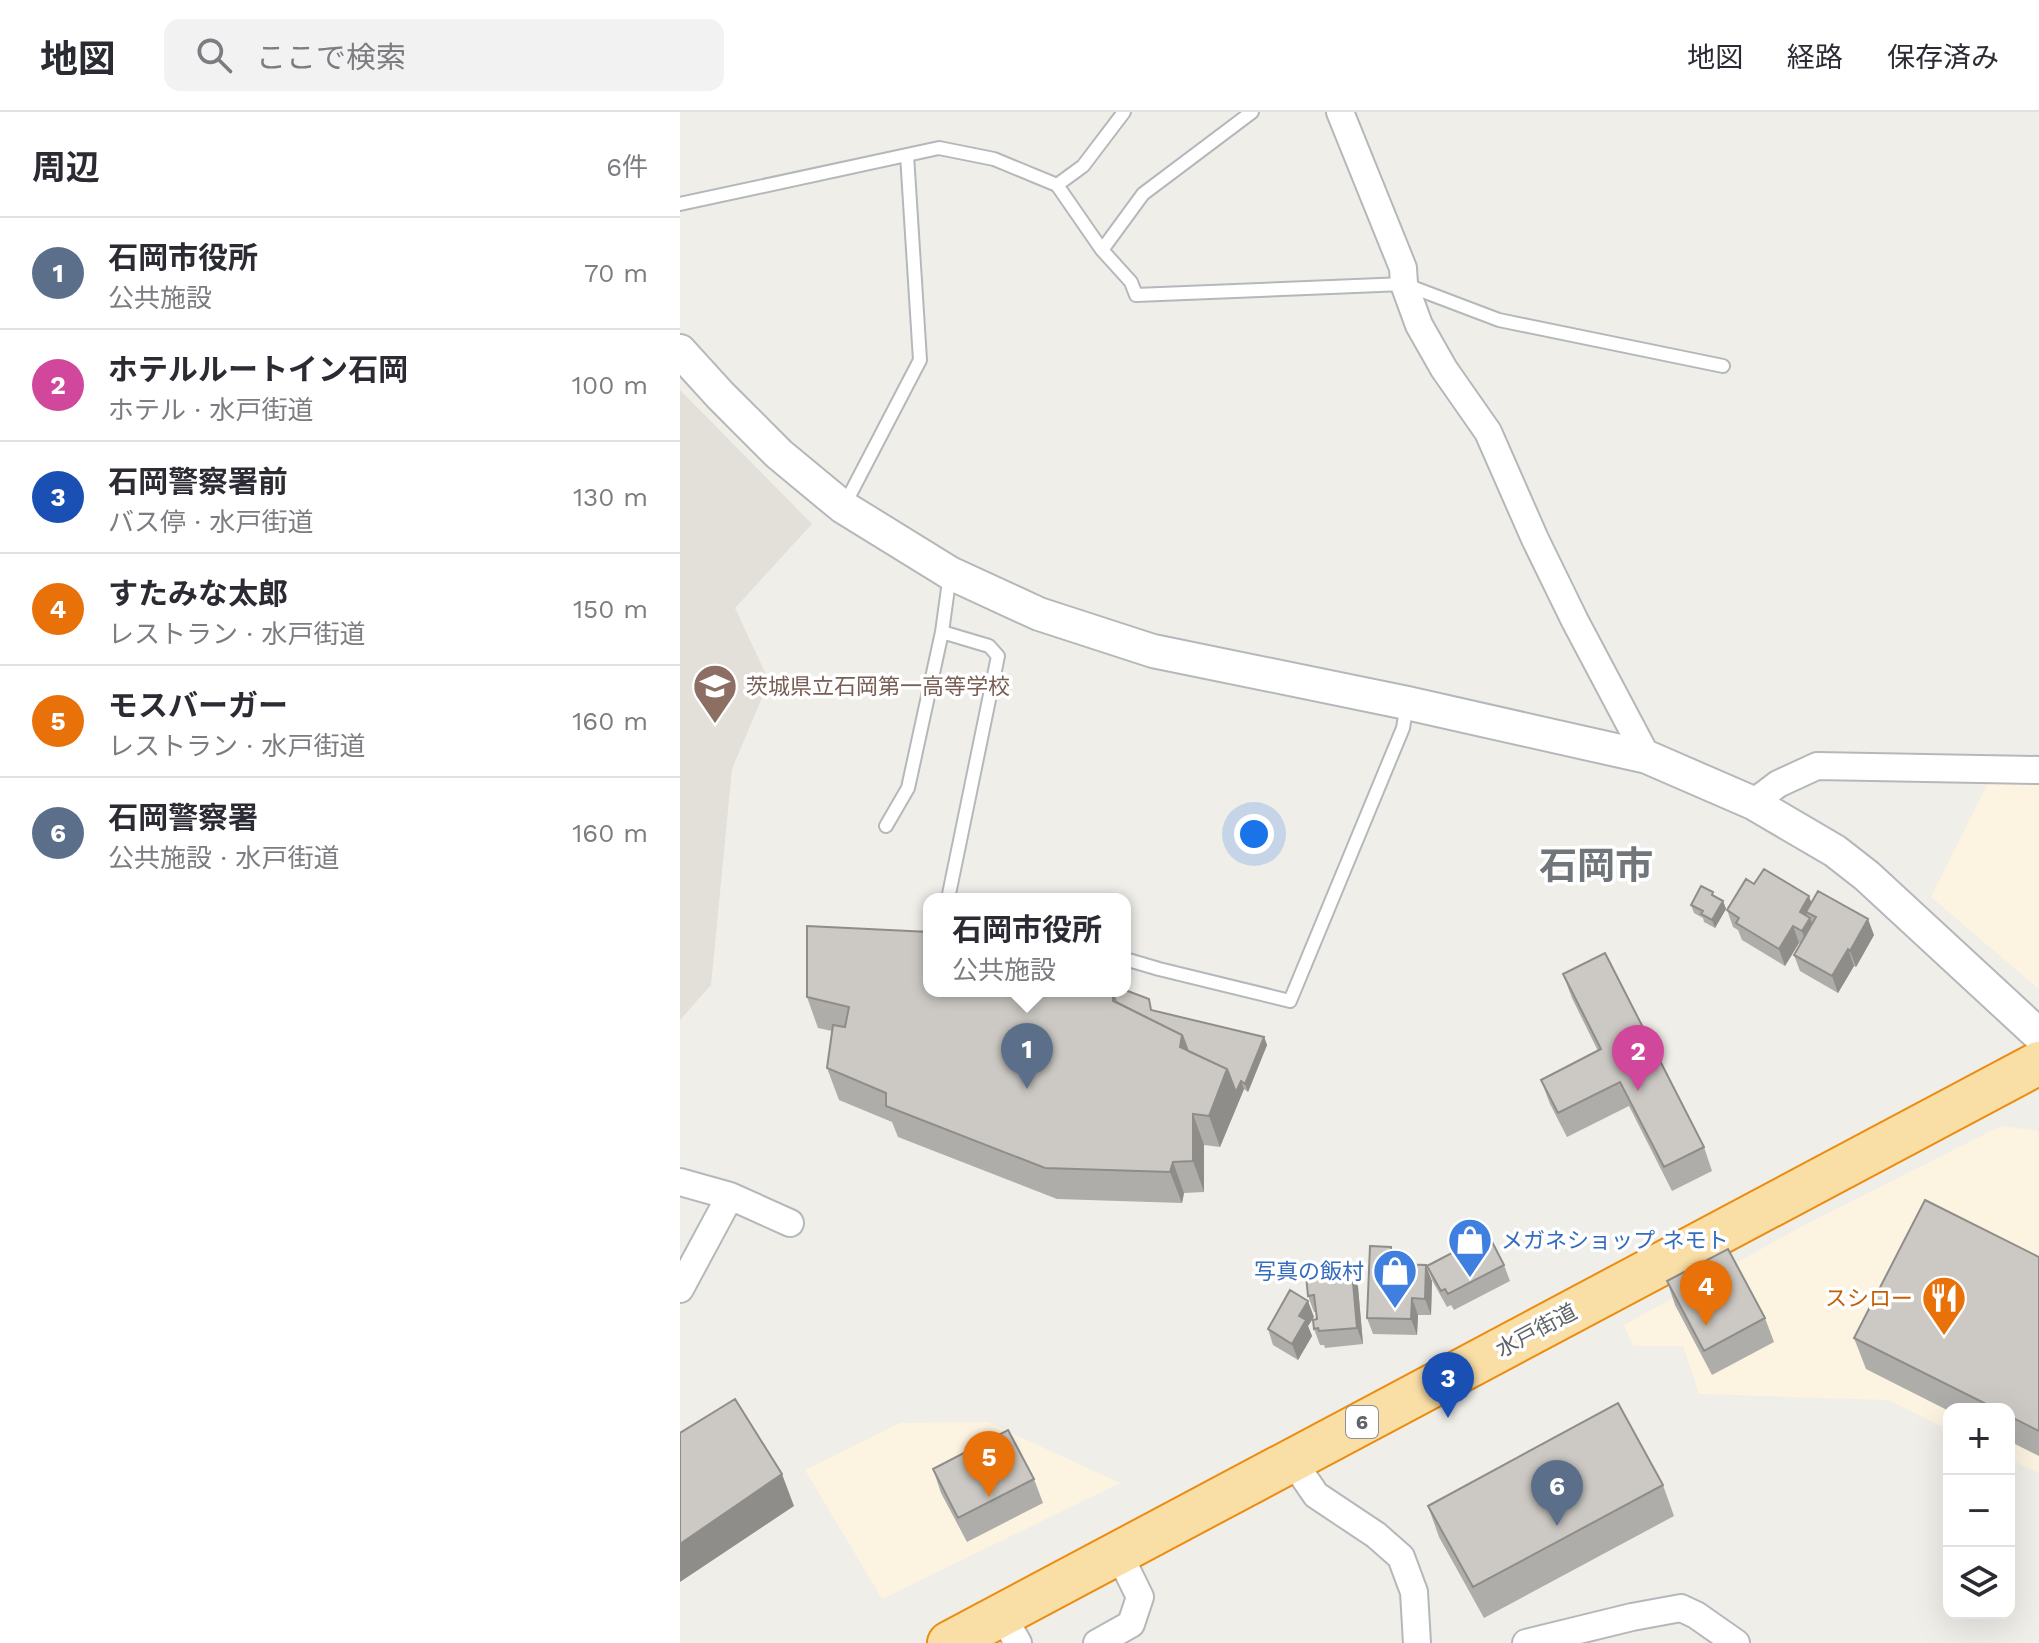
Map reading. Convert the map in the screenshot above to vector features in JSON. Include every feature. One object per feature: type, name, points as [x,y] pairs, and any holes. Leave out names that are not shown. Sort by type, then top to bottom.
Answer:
[{"type":"highway","name":"水戸街道","points":[[949,1643],[1010,1629],[1118,1552],[2039,1063]]},
{"type":"street","points":[[1340,112],[1403,268],[1404,284],[1419,325],[1444,369],[1488,432],[1575,621],[1647,757]]},
{"type":"street","points":[[680,351],[779,454],[843,507],[950,573],[1039,614],[1153,651],[1407,703],[1647,757],[1753,803],[1835,851],[1867,876],[2039,1035]]},
{"type":"street","points":[[1753,803],[1778,784],[1817,766],[2039,770]]},
{"type":"street","points":[[680,1182],[730,1196],[790,1223]]},
{"type":"street","points":[[680,1289],[730,1196]]},
{"type":"street","points":[[1292,1460],[1316,1495],[1376,1535],[1401,1557],[1414,1592],[1417,1643]]},
{"type":"street","points":[[1097,1643],[1131,1624],[1140,1597],[1118,1552]]},
{"type":"street","points":[[1526,1643],[1681,1608],[1736,1643]]},
{"type":"lane","points":[[1057,185],[1083,166],[1124,112]]},
{"type":"lane","points":[[1102,250],[1143,194],[1252,112]]},
{"type":"lane","points":[[680,204],[939,148],[994,159],[1057,185],[1102,250],[1131,282],[1136,295],[1404,284],[1499,320],[1723,366]]},
{"type":"lane","points":[[843,507],[920,360],[907,155]]},
{"type":"lane","points":[[886,826],[908,788],[942,632],[950,573]]},
{"type":"lane","points":[[942,632],[989,646],[998,656],[949,893]]},
{"type":"lane","points":[[1131,961],[1290,1001],[1403,728],[1407,703]]},
{"type":"shaded area","name":"茨城県立石岡第一高等学校","points":[[680,390],[812,524],[735,608],[769,681],[732,769],[711,985],[680,1020]]},
{"type":"shaded area","points":[[1989,781],[2039,782],[2039,989],[1931,897]]},
{"type":"shaded area","points":[[2001,1126],[2039,1131],[2039,1473],[2015,1462],[2015,1403],[1943,1403],[1943,1427],[1888,1400],[1699,1394],[1683,1346],[1633,1346],[1624,1325],[1808,1223]]},
{"type":"shaded area","points":[[988,1422],[1120,1483],[882,1599],[805,1470],[900,1423]]},
{"type":"building","points":[[1764,869],[1809,896],[1800,912],[1810,918],[1802,931],[1793,926],[1779,949],[1736,923],[1739,918],[1727,910],[1746,879],[1754,884]]},
{"type":"building","points":[[1701,886],[1723,901],[1712,920],[1691,905]]},
{"type":"building","points":[[1818,891],[1868,919],[1832,976],[1794,955],[1816,917],[1806,912]]},
{"type":"building","points":[[807,926],[923,932],[923,997],[1113,997],[1113,1001],[1182,1035],[1180,1047],[1227,1069],[1209,1116],[1193,1114],[1193,1161],[1173,1162],[1170,1172],[1045,1168],[886,1106],[886,1093],[827,1068],[833,1025],[845,1027],[849,1007],[807,997]]},
{"type":"building","points":[[1605,953],[1704,1147],[1664,1167],[1620,1082],[1558,1113],[1541,1080],[1601,1049],[1563,974]]},
{"type":"building","points":[[1131,992],[1149,999],[1151,1010],[1264,1037],[1245,1084],[1241,1081],[1236,1092],[1227,1069],[1188,1051],[1182,1035],[1116,1002],[1114,997],[1131,997]]},
{"type":"building","points":[[1925,1200],[2039,1257],[2039,1431],[2015,1419],[2015,1403],[1984,1403],[1854,1338]]},
{"type":"building","points":[[1488,1234],[1504,1265],[1448,1294],[1445,1289],[1441,1291],[1427,1266]]},
{"type":"building","points":[[1370,1246],[1391,1247],[1391,1264],[1426,1265],[1425,1299],[1412,1298],[1411,1319],[1367,1318]]},
{"type":"building","points":[[1728,1249],[1765,1318],[1704,1351],[1667,1281]]},
{"type":"building","points":[[1352,1271],[1357,1328],[1314,1329],[1313,1320],[1317,1319],[1314,1295],[1308,1296],[1306,1275]]},
{"type":"building","points":[[1290,1290],[1308,1301],[1299,1316],[1306,1320],[1292,1344],[1268,1329]]},
{"type":"building","points":[[735,1399],[782,1474],[680,1544],[680,1433]]},
{"type":"building","points":[[1618,1403],[1663,1485],[1473,1587],[1428,1506]]},
{"type":"building","points":[[1008,1430],[1034,1479],[958,1518],[933,1469]]},
{"type":"place","name":"茨城県立石岡第一高等学校","points":[[715,725]]},
{"type":"place","name":"石岡市役所","points":[[1027,1089]]},
{"type":"place","name":"ホテルルートイン石岡","points":[[1638,1091]]},
{"type":"place","name":"メガネショップ ネモト","points":[[1470,1279]]},
{"type":"place","name":"写真の飯村","points":[[1395,1310]]},
{"type":"place","name":"すたみな太郎","points":[[1706,1326]]},
{"type":"place","name":"スシロー","points":[[1944,1337]]},
{"type":"place","name":"石岡警察署前","points":[[1448,1418]]},
{"type":"place","name":"モスバーガー","points":[[989,1497]]},
{"type":"place","name":"石岡警察署","points":[[1557,1526]]},
{"type":"district","name":"石岡市","points":[[1596,866]]}]
